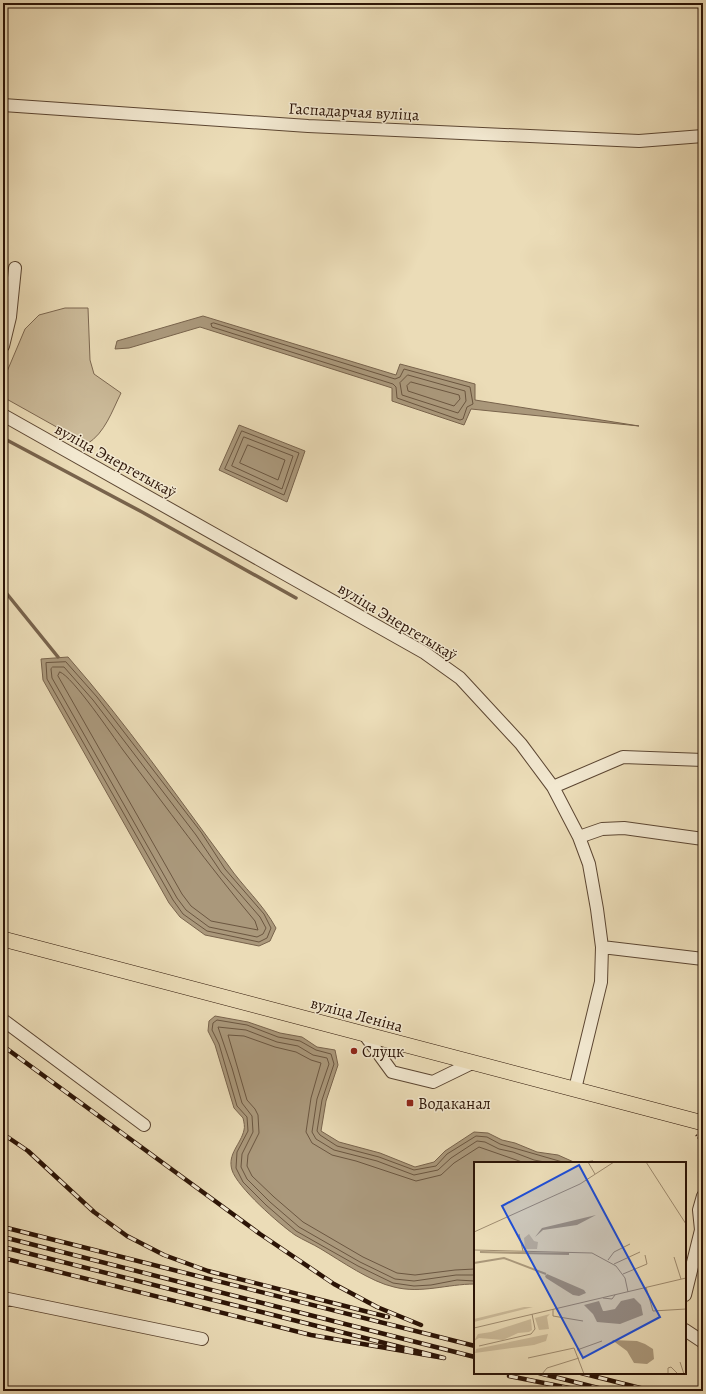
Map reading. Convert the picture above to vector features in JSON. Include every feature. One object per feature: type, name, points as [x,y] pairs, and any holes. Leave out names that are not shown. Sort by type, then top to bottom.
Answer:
[{"type":"main road","name":"вуліца Леніна","points":[[3,939],[703,1123]]},
{"type":"street","name":"Гаспадарчая вуліца","points":[[3,105],[308,126],[639,141],[703,136]]},
{"type":"street","points":[[3,346],[10,317],[14,268]]},
{"type":"street","name":"вуліца Энергетыкаў","points":[[3,415],[425,653],[460,678],[486,704],[521,744],[553,787],[579,837],[588,864],[597,909],[602,947],[601,982],[575,1089]]},
{"type":"street","points":[[553,787],[623,757],[703,760]]},
{"type":"street","points":[[579,837],[602,829],[624,828],[703,839]]},
{"type":"street","points":[[602,947],[703,959]]},
{"type":"street","points":[[3,1020],[144,1125]]},
{"type":"street","points":[[365,1035],[392,1072],[433,1082],[472,1063]]},
{"type":"street","points":[[686,1291],[701,1230],[699,1210],[703,1196]]},
{"type":"street","points":[[3,1302],[8,1299],[202,1339]]},
{"type":"street","points":[[686,1331],[703,1342]]},
{"type":"shaded area","points":[[65,308],[88,308],[90,360],[94,374],[121,393],[99,434],[87,444],[3,397],[3,381],[25,329],[39,315]]},
{"type":"water","points":[[203,316],[396,375],[400,364],[475,384],[475,400],[639,426],[471,409],[464,425],[392,401],[392,388],[200,327],[129,348],[115,349],[117,341]]},
{"type":"water","points":[[239,425],[305,451],[287,502],[219,470]]},
{"type":"water","points":[[68,657],[130,733],[234,873],[271,919],[276,928],[270,941],[259,946],[205,935],[180,917],[169,903],[43,680],[41,659]]},
{"type":"water","points":[[215,1016],[248,1022],[280,1033],[302,1037],[317,1047],[335,1050],[338,1065],[326,1101],[321,1131],[339,1142],[380,1153],[415,1167],[434,1162],[445,1151],[474,1132],[488,1133],[502,1140],[515,1143],[537,1152],[558,1155],[574,1162],[474,1162],[474,1284],[424,1289],[404,1289],[376,1281],[295,1235],[259,1205],[235,1177],[232,1170],[231,1159],[244,1129],[243,1118],[234,1108],[215,1045],[208,1031],[209,1021]]},
{"type":"waterway","points":[[3,438],[142,512],[296,598]]},
{"type":"waterway","points":[[3,589],[58,657]]},
{"type":"railway","points":[[3,1046],[260,1234],[334,1284],[377,1307],[421,1325]]},
{"type":"railway","points":[[3,1134],[28,1151],[94,1212],[127,1236],[164,1255],[208,1271],[388,1317]]},
{"type":"railway","points":[[3,1227],[474,1346]]},
{"type":"railway","points":[[3,1237],[474,1357]]},
{"type":"railway","points":[[3,1247],[444,1358],[311,1335],[3,1258]]},
{"type":"railway","points":[[543,1374],[610,1391]]},
{"type":"railway","points":[[585,1374],[652,1391]]},
{"type":"railway","points":[[509,1376],[584,1391]]},
{"type":"place","name":"Слуцк","points":[[354,1051]]},
{"type":"place","name":"Водаканал","points":[[410,1103]]}]
